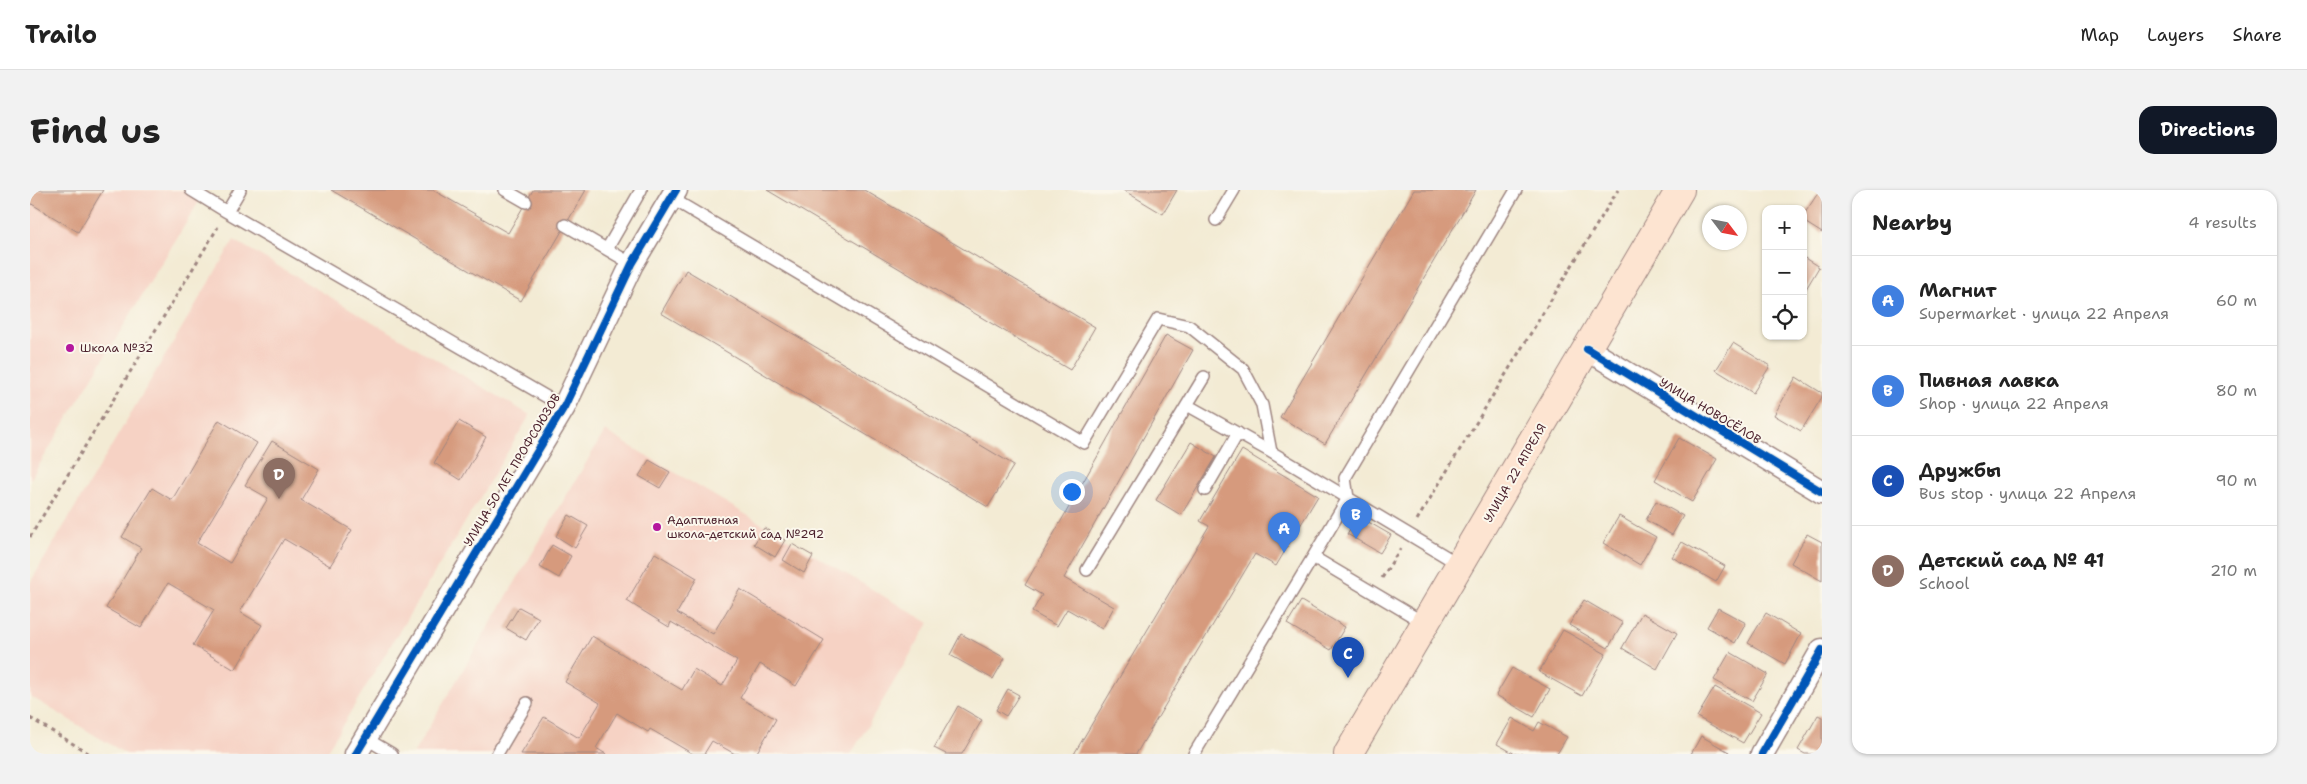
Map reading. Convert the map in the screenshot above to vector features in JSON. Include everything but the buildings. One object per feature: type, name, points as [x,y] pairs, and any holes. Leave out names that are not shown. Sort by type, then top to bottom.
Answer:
[{"type":"main road","name":"УЛИЦА 22 АПРЕЛЯ","points":[[1348,754],[1461,565],[1680,190]]},
{"type":"street","name":"УЛИЦА 50 ЛЕТ ПРОФСОЮЗОВ","points":[[361,746],[564,407],[632,264],[674,194]]},
{"type":"street","name":"УЛИЦА НОВОСЁЛОВ","points":[[1587,350],[1822,492]]},
{"type":"street","points":[[1762,754],[1822,650]]},
{"type":"lane","points":[[191,190],[564,407]]},
{"type":"lane","points":[[228,212],[240,190]]},
{"type":"lane","points":[[505,190],[526,202]]},
{"type":"lane","points":[[606,249],[641,190]]},
{"type":"lane","points":[[1216,220],[1234,190]]},
{"type":"lane","points":[[1194,754],[1348,498],[1345,478],[1516,190]]},
{"type":"lane","points":[[674,194],[1084,443],[1158,319],[1189,326],[1242,370],[1262,406],[1271,452]]},
{"type":"lane","points":[[565,225],[632,264]]},
{"type":"lane","points":[[1087,570],[1204,377]]},
{"type":"lane","points":[[1187,405],[1271,452],[1461,565]]},
{"type":"lane","points":[[1205,490],[1238,433]]},
{"type":"lane","points":[[1312,557],[1426,624]]},
{"type":"lane","points":[[497,754],[527,703]]},
{"type":"lane","points":[[361,746],[392,754]]},
{"type":"path","points":[[1373,593],[1618,190]]},
{"type":"path","points":[[30,537],[228,212]]},
{"type":"path","points":[[30,718],[90,754]]},
{"type":"shaded area","name":"Школа №32","points":[[30,190],[206,190],[30,480]]},
{"type":"shaded area","points":[[234,240],[530,415],[325,754],[126,754],[30,696],[30,583]]},
{"type":"shaded area","name":"Адаптивная школа-детский сад №292","points":[[605,431],[929,623],[851,754],[413,754]]},
{"type":"cycle path","points":[[356,754],[564,407],[632,264],[676,190]]},
{"type":"cycle path","points":[[1587,349],[1822,492]]},
{"type":"cycle path","points":[[1762,754],[1822,650]]},
{"type":"place","name":"Школа №32","points":[[70,348]]},
{"type":"place","name":"Детский сад № 41","points":[[279,499]]},
{"type":"place","name":"Адаптивная школа-детский сад №292","points":[[657,527]]},
{"type":"place","name":"Пивная лавка","points":[[1356,539]]},
{"type":"place","name":"Магнит","points":[[1284,553]]},
{"type":"place","name":"Дружбы","points":[[1348,678]]}]
